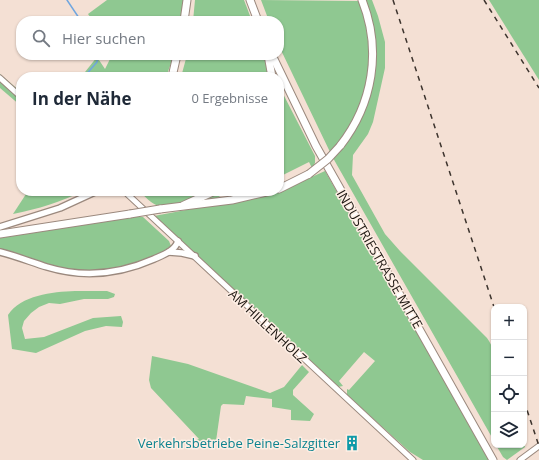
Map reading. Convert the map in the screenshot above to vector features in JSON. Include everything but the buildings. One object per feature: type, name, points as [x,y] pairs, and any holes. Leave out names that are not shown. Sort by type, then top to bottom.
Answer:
[{"type":"highway","points":[[185,16],[187,0]]},
{"type":"highway","points":[[250,0],[256,16]]},
{"type":"highway","points":[[284,186],[309,174],[328,159],[340,146],[360,114],[372,74],[373,51],[372,33],[362,0]]},
{"type":"highway","points":[[173,72],[176,60]]},
{"type":"highway","points":[[269,60],[271,72]]},
{"type":"highway","name":"INDUSTRIESTRASSE MITTE","points":[[274,60],[280,72]]},
{"type":"highway","name":"INDUSTRIESTRASSE MITTE","points":[[284,80],[316,146],[493,459]]},
{"type":"highway","points":[[172,208],[204,196]]},
{"type":"highway","points":[[0,234],[232,200],[249,196]]},
{"type":"main road","points":[[0,227],[60,208],[86,196]]},
{"type":"main road","points":[[0,252],[56,269],[95,274],[132,268],[168,252],[177,245],[178,241]]},
{"type":"main road","points":[[168,252],[195,256]]},
{"type":"street","points":[[0,78],[16,92]]},
{"type":"street","name":"AM HILLENHOLZ","points":[[129,196],[413,460]]},
{"type":"street","points":[[520,460],[539,446]]},
{"type":"green space","points":[[107,0],[184,0],[182,16],[89,16],[88,14]]},
{"type":"green space","points":[[195,0],[244,0],[250,16],[193,16]]},
{"type":"green space","points":[[261,0],[359,1],[365,21],[368,41],[369,61],[367,81],[362,101],[355,119],[344,136],[330,152],[284,56],[284,16],[267,16]]},
{"type":"green space","points":[[364,0],[372,0],[378,16],[385,42],[385,68],[373,122],[368,134],[353,155],[352,175],[385,234],[487,338],[490,343],[491,436],[333,158],[360,117],[371,90],[375,76],[376,60],[372,26]]},
{"type":"green space","points":[[489,0],[539,0],[539,80]]},
{"type":"green space","points":[[95,60],[99,60],[105,69],[110,60],[172,60],[168,72],[85,72]]},
{"type":"green space","points":[[186,60],[266,60],[268,72],[182,72]]},
{"type":"green space","points":[[0,74],[16,88],[16,102],[0,88]]},
{"type":"green space","points":[[284,96],[315,156],[315,163],[312,168],[309,162],[284,174]]},
{"type":"green space","points":[[325,171],[490,460],[423,460],[410,452],[347,395],[347,389],[349,390],[375,361],[364,352],[339,381],[343,386],[338,387],[154,216],[260,196],[284,196],[284,189]]},
{"type":"green space","points":[[25,196],[72,196],[49,205],[13,214]]},
{"type":"green space","points":[[144,196],[195,196],[164,206],[153,204]]},
{"type":"green space","points":[[209,196],[220,196],[217,198],[193,204]]},
{"type":"green space","points":[[134,217],[143,217],[169,241],[171,246],[160,253],[134,264],[120,268],[92,271],[65,270],[0,250],[0,238]]},
{"type":"green space","points":[[107,291],[115,294],[114,297],[108,299],[84,299],[60,304],[49,303],[39,307],[24,321],[22,328],[25,339],[44,337],[93,318],[121,316],[123,322],[122,327],[106,326],[85,331],[36,353],[12,349],[8,315],[14,308],[29,299],[38,296],[57,292]]},
{"type":"green space","points":[[152,356],[188,364],[270,393],[284,387],[302,365],[309,372],[293,390],[293,395],[314,414],[310,421],[291,420],[291,410],[272,407],[272,399],[246,396],[244,405],[223,404],[221,406],[216,441],[193,441],[199,439],[151,388],[149,380]]},
{"type":"green space","points":[[498,448],[524,448],[507,460],[503,457]]},
{"type":"waterway","points":[[67,0],[78,16]]},
{"type":"waterway","points":[[88,72],[97,60]]},
{"type":"railway","points":[[393,0],[493,304]]},
{"type":"railway","points":[[484,0],[539,88]]},
{"type":"railway","points":[[527,410],[539,446]]},
{"type":"place","name":"Verkehrsbetriebe Peine-Salzgitter","points":[[352,443]]}]
